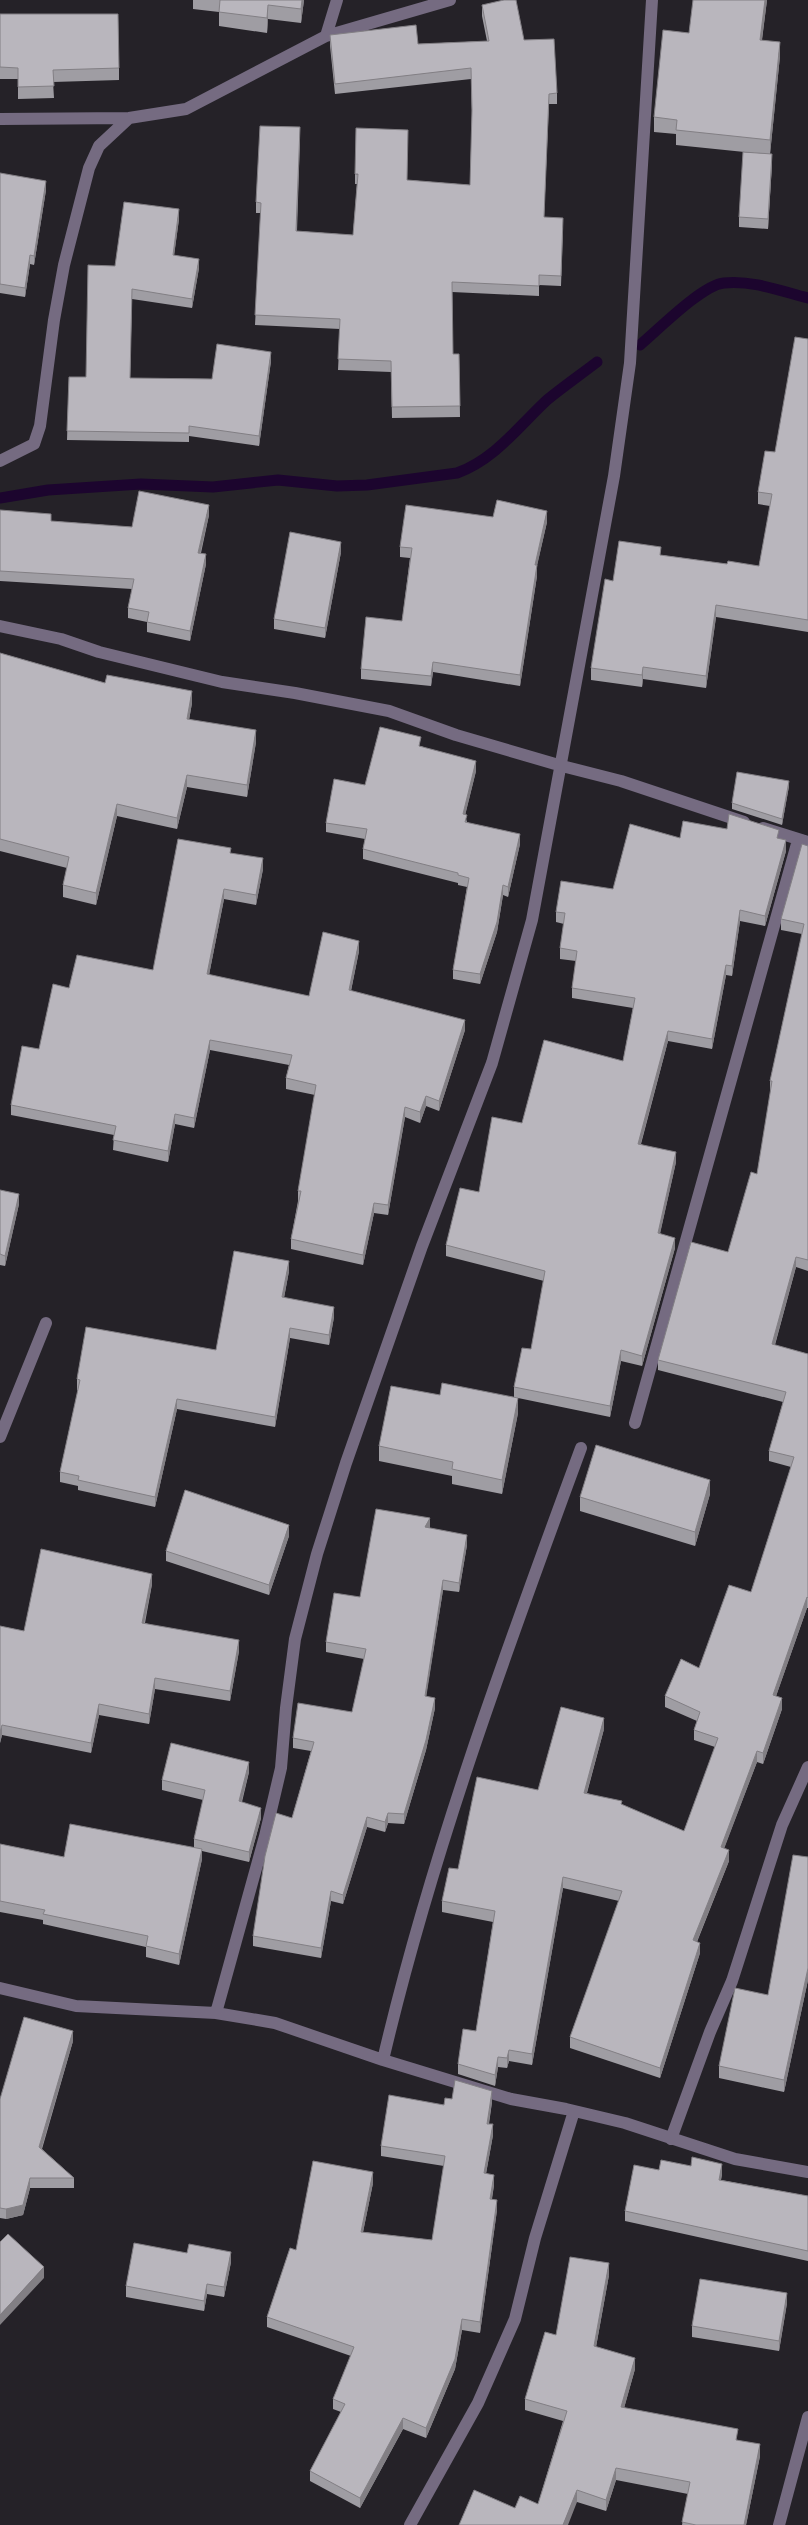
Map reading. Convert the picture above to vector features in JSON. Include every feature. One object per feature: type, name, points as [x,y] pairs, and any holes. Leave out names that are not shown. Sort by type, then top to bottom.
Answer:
[{"type":"street","points":[[326,36],[337,0]]},
{"type":"street","points":[[0,119],[129,118],[186,109],[326,36],[450,0]]},
{"type":"street","points":[[216,2012],[265,1836],[279,1776],[295,1639],[317,1554],[346,1463],[422,1246],[492,1063],[532,920],[562,766],[614,476],[630,363],[652,0]]},
{"type":"street","points":[[0,461],[34,444],[42,418],[54,320],[64,265],[89,168],[99,146],[129,118]]},
{"type":"street","points":[[0,626],[61,639],[98,652],[222,682],[295,693],[389,711],[456,735],[621,781],[803,841],[635,1423]]},
{"type":"street","points":[[0,1437],[46,1323]]},
{"type":"street","points":[[383,2060],[401,1985],[488,1703],[581,1448]]},
{"type":"street","points":[[671,2139],[710,2032],[732,1981],[782,1825],[808,1767]]},
{"type":"street","points":[[0,1988],[76,2006],[216,2012],[275,2023],[383,2060],[511,2100],[574,2111],[624,2123],[735,2159],[808,2172]]},
{"type":"street","points":[[410,2525],[478,2403],[515,2319],[535,2238],[574,2111]]},
{"type":"street","points":[[779,2525],[808,2418]]},
{"type":"building","points":[[220,0],[302,0],[301,9],[268,5],[267,18],[219,12]]},
{"type":"building","points":[[504,0],[516,0],[524,40],[554,39],[557,93],[549,94],[544,217],[563,218],[561,276],[539,275],[539,286],[452,282],[453,354],[459,354],[460,406],[392,407],[391,361],[338,359],[340,319],[255,315],[261,203],[256,202],[260,126],[300,127],[296,231],[353,235],[358,174],[355,174],[356,128],[408,130],[407,180],[470,185],[471,68],[335,84],[330,35],[416,25],[418,44],[489,41],[482,5]]},
{"type":"building","points":[[693,0],[765,0],[760,40],[780,42],[770,140],[676,130],[677,120],[654,117],[663,30],[689,33]]},
{"type":"building","points":[[0,14],[118,14],[119,68],[53,70],[54,86],[18,87],[18,68],[0,67]]},
{"type":"building","points":[[743,152],[772,154],[768,219],[739,217]]},
{"type":"building","points":[[0,173],[46,181],[34,256],[30,255],[25,288],[0,284]]},
{"type":"building","points":[[124,202],[179,209],[173,255],[199,259],[192,299],[132,289],[130,378],[212,379],[217,344],[271,352],[259,436],[189,426],[189,433],[67,431],[69,377],[86,377],[88,265],[115,266]]},
{"type":"building","points":[[795,337],[808,339],[808,620],[716,605],[706,676],[643,667],[642,675],[591,668],[605,579],[613,581],[619,541],[661,547],[660,555],[727,564],[728,561],[759,566],[772,494],[758,492],[765,451],[775,452]]},
{"type":"building","points":[[139,491],[209,505],[198,553],[206,554],[190,631],[147,622],[149,612],[128,608],[134,579],[0,571],[0,510],[51,514],[51,521],[132,527]]},
{"type":"building","points":[[497,500],[547,511],[535,565],[537,565],[520,675],[433,662],[431,676],[361,669],[366,617],[402,621],[412,548],[400,547],[406,505],[493,517]]},
{"type":"building","points":[[290,532],[341,542],[325,628],[274,619]]},
{"type":"building","points":[[0,653],[105,683],[107,675],[192,691],[187,719],[256,730],[247,785],[187,775],[177,818],[117,804],[96,893],[63,885],[69,857],[0,839]]},
{"type":"building","points":[[380,727],[421,737],[419,746],[476,761],[463,814],[467,815],[465,822],[520,834],[508,887],[503,885],[497,922],[480,974],[453,970],[469,878],[458,875],[458,873],[363,849],[367,829],[326,823],[334,779],[365,785]]},
{"type":"building","points":[[737,772],[789,781],[782,819],[732,803]]},
{"type":"building","points":[[729,814],[779,830],[777,838],[786,840],[765,916],[740,910],[732,966],[726,965],[712,1039],[668,1031],[638,1144],[676,1152],[658,1233],[675,1238],[642,1356],[621,1350],[610,1406],[514,1387],[522,1348],[531,1349],[545,1271],[446,1245],[460,1188],[479,1192],[492,1117],[522,1123],[544,1040],[623,1061],[635,998],[572,988],[577,951],[560,948],[565,913],[556,912],[561,881],[613,889],[630,824],[680,838],[683,821],[727,829]]},
{"type":"building","points":[[178,839],[231,848],[230,853],[263,858],[256,895],[224,889],[207,974],[309,996],[323,932],[359,941],[349,990],[465,1020],[439,1101],[426,1096],[420,1112],[405,1107],[388,1205],[374,1203],[363,1255],[291,1239],[301,1191],[298,1191],[316,1085],[286,1078],[292,1055],[210,1040],[194,1118],[175,1114],[168,1151],[113,1140],[116,1126],[11,1105],[22,1046],[39,1049],[53,984],[69,988],[77,955],[153,970]]},
{"type":"building","points":[[802,844],[808,846],[808,1260],[796,1257],[772,1344],[808,1354],[808,1598],[773,1695],[782,1698],[763,1753],[757,1751],[721,1847],[729,1850],[693,1940],[700,1943],[660,2068],[570,2037],[622,1891],[563,1877],[532,2054],[509,2050],[507,2058],[498,2057],[495,2075],[458,2064],[463,2029],[476,2031],[495,1911],[442,1901],[449,1868],[458,1869],[477,1777],[538,1790],[561,1707],[604,1718],[584,1793],[622,1801],[621,1804],[684,1831],[718,1738],[694,1730],[700,1712],[665,1696],[681,1659],[699,1668],[729,1585],[751,1592],[794,1457],[769,1451],[786,1392],[658,1360],[691,1242],[728,1252],[751,1172],[757,1174],[772,1081],[770,1081],[804,924],[781,919]]},
{"type":"building","points":[[0,1190],[19,1194],[5,1256],[0,1254]]},
{"type":"building","points":[[234,1251],[289,1261],[282,1297],[334,1307],[329,1335],[290,1328],[275,1417],[177,1399],[155,1497],[78,1480],[79,1476],[60,1472],[80,1380],[77,1379],[86,1327],[216,1350]]},
{"type":"building","points":[[442,1383],[518,1398],[502,1480],[452,1469],[453,1462],[379,1446],[391,1386],[440,1395]]},
{"type":"building","points":[[596,1445],[710,1480],[695,1532],[580,1497]]},
{"type":"building","points":[[185,1490],[289,1525],[269,1585],[166,1551]]},
{"type":"building","points":[[376,1509],[430,1518],[425,1527],[467,1535],[459,1583],[443,1580],[425,1696],[435,1698],[426,1740],[404,1814],[388,1813],[385,1822],[367,1817],[343,1895],[331,1891],[321,1948],[253,1936],[265,1856],[276,1813],[292,1818],[314,1742],[293,1738],[298,1703],[352,1712],[366,1649],[326,1642],[334,1593],[360,1597]]},
{"type":"building","points":[[41,1549],[152,1574],[142,1623],[239,1640],[230,1691],[155,1678],[149,1714],[99,1704],[91,1743],[2,1725],[0,1732],[0,1626],[24,1631]]},
{"type":"building","points":[[171,1743],[249,1762],[239,1801],[261,1808],[249,1852],[194,1839],[205,1790],[162,1780]]},
{"type":"building","points":[[70,1824],[202,1849],[179,1954],[146,1946],[148,1936],[43,1914],[45,1910],[0,1901],[0,1844],[64,1857]]},
{"type":"building","points":[[793,1855],[808,1857],[808,1968],[784,2080],[719,2066],[735,1988],[768,1995]]},
{"type":"building","points":[[24,2017],[73,2031],[39,2147],[74,2178],[30,2178],[23,2205],[6,2209],[0,2208],[0,2099]]},
{"type":"building","points":[[455,2080],[492,2091],[487,2124],[493,2124],[484,2173],[494,2175],[490,2199],[497,2200],[480,2322],[462,2319],[455,2359],[426,2428],[403,2418],[360,2498],[310,2471],[345,2404],[333,2399],[354,2347],[267,2317],[290,2248],[296,2250],[313,2161],[373,2172],[361,2232],[432,2240],[445,2156],[381,2146],[389,2095],[444,2105],[445,2098],[452,2099]]},
{"type":"building","points":[[692,2157],[722,2164],[719,2180],[808,2196],[808,2251],[625,2211],[634,2165],[659,2170],[661,2160],[691,2166]]},
{"type":"building","points":[[8,2234],[44,2267],[0,2315],[0,2242]]},
{"type":"building","points":[[134,2243],[187,2253],[189,2244],[231,2252],[224,2287],[207,2284],[204,2301],[126,2286]]},
{"type":"building","points":[[570,2257],[609,2263],[594,2346],[635,2358],[621,2407],[738,2429],[736,2440],[760,2444],[744,2525],[696,2525],[682,2522],[690,2482],[616,2468],[606,2500],[577,2490],[563,2525],[459,2525],[474,2490],[515,2508],[520,2496],[538,2504],[567,2411],[525,2399],[545,2332],[556,2335]]},
{"type":"building","points":[[700,2279],[787,2293],[779,2341],[692,2326]]},
{"type":"waterway","points":[[640,345],[704,291],[724,283],[745,283],[777,289],[808,298]]},
{"type":"waterway","points":[[0,498],[48,490],[141,484],[213,487],[278,480],[337,486],[367,485],[457,473],[471,467],[495,451],[547,400],[597,362]]}]
